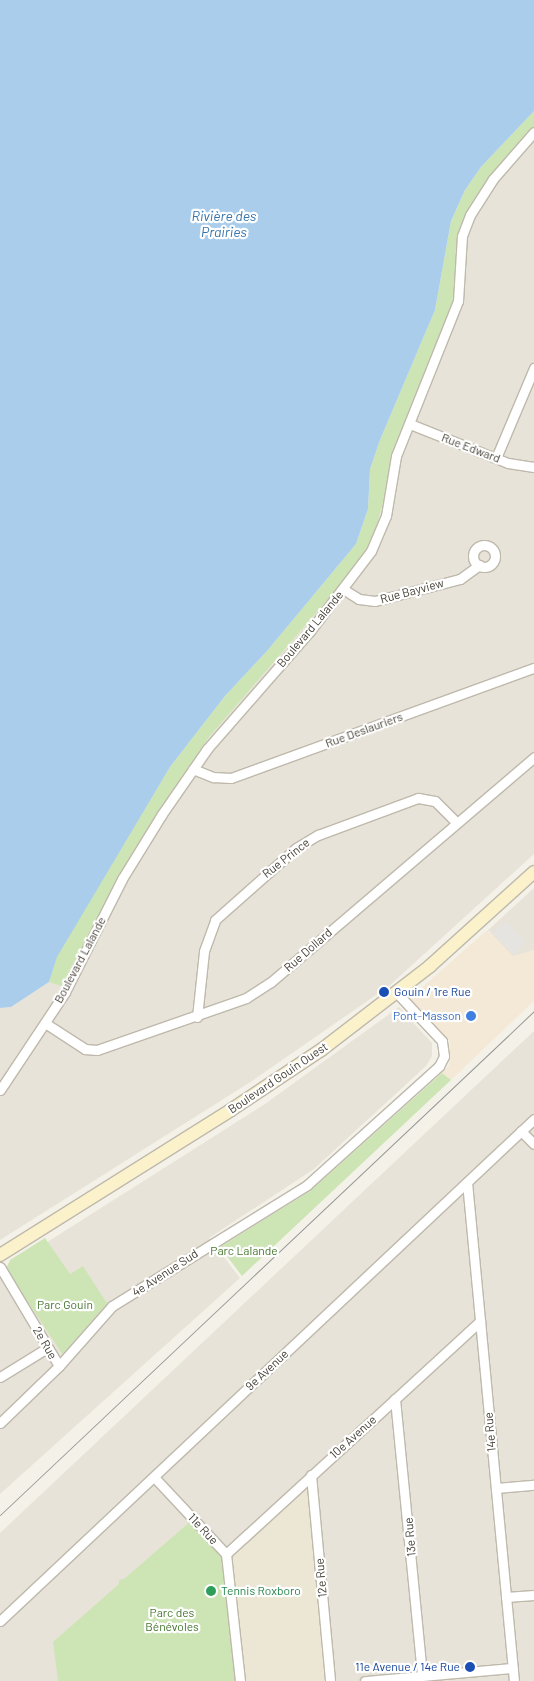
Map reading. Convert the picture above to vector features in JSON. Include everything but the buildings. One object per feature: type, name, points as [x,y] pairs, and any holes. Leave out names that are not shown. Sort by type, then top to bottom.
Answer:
[{"type":"main road","name":"Boulevard Gouin Ouest","points":[[0,1255],[246,1101],[397,993],[534,872]]},
{"type":"street","name":"Boulevard Lalande","points":[[0,1090],[3,1081],[45,1023],[80,966],[122,879],[193,769],[343,589],[371,551],[383,526],[393,466],[458,301],[462,236],[470,215],[493,179],[534,132]]},
{"type":"street","points":[[496,458],[534,368]]},
{"type":"street","points":[[523,393],[534,389]]},
{"type":"street","name":"Rue Edward","points":[[410,424],[496,458],[534,467]]},
{"type":"street","name":"Rue Bayview","points":[[343,589],[359,599],[375,601],[460,579],[479,565]]},
{"type":"street","name":"Rue Deslauriers","points":[[193,769],[219,778],[231,778],[534,668]]},
{"type":"street","name":"Rue Dollard","points":[[45,1023],[85,1049],[96,1050],[197,1017],[246,998],[271,982],[534,757]]},
{"type":"street","name":"Rue Prince","points":[[197,1017],[206,942],[214,920],[296,848],[318,835],[418,798],[435,801],[456,822]]},
{"type":"street","name":"4e Avenue Sud","points":[[0,1423],[59,1366],[112,1306],[307,1184],[439,1066],[444,1056],[442,1041],[397,993]]},
{"type":"street","name":"9e Avenue","points":[[0,1621],[534,1119]]},
{"type":"street","points":[[521,1131],[534,1144]]},
{"type":"street","name":"14e Rue","points":[[467,1182],[514,1681]]},
{"type":"street","name":"2e Rue","points":[[0,1267],[59,1366]]},
{"type":"street","name":"10e Avenue","points":[[226,1554],[480,1321]]},
{"type":"street","points":[[0,1377],[47,1348]]},
{"type":"street","name":"13e Rue","points":[[395,1399],[422,1676]]},
{"type":"street","name":"12e Rue","points":[[311,1476],[330,1681]]},
{"type":"street","name":"11e Rue","points":[[154,1477],[226,1554],[240,1681]]},
{"type":"street","points":[[496,1488],[534,1485]]},
{"type":"street","points":[[506,1597],[534,1595]]},
{"type":"street","points":[[365,1681],[512,1668]]},
{"type":"shaded area","points":[[534,128],[534,854],[389,986],[252,1081],[0,1240],[0,1008],[11,1007],[49,982],[64,986],[158,813],[210,736],[354,569],[379,518],[395,455],[458,286],[456,258],[463,223]]},
{"type":"shaded area","points":[[534,888],[534,950],[513,957],[488,930]]},
{"type":"shaded area","points":[[506,921],[526,942],[513,954],[493,934]]},
{"type":"shaded area","points":[[487,930],[513,956],[534,950],[534,1001],[451,1080],[442,1073],[449,1065],[450,1042],[409,999]]},
{"type":"shaded area","points":[[399,1007],[432,1043],[432,1056],[426,1066],[314,1169],[209,1238],[240,1278],[0,1494],[0,1272],[265,1104]]},
{"type":"shaded area","points":[[534,1031],[534,1681],[0,1681],[0,1533]]},
{"type":"shaded area","points":[[311,1475],[330,1681],[240,1681],[226,1554]]},
{"type":"green space","points":[[534,111],[534,128],[526,136],[459,240],[456,300],[396,455],[374,536],[354,569],[210,736],[158,813],[64,987],[49,982],[56,957],[170,767],[225,696],[267,651],[356,544],[368,509],[370,469],[380,440],[435,310],[451,221],[465,190],[481,167]]},
{"type":"green space","name":"Parc Lalande","points":[[442,1073],[451,1080],[242,1276],[220,1247],[310,1191]]},
{"type":"green space","name":"Parc Gouin","points":[[45,1238],[70,1274],[83,1266],[108,1305],[63,1355],[6,1269],[10,1260]]},
{"type":"green space","name":"Parc des Bénévoles","points":[[192,1520],[226,1554],[240,1681],[58,1681],[53,1642],[119,1584],[119,1580],[124,1579]]},
{"type":"water","name":"Rivière des Prairies","points":[[0,0],[534,0],[534,111],[481,167],[465,190],[451,221],[435,310],[380,440],[370,469],[368,509],[356,544],[267,651],[225,696],[170,767],[57,957],[49,982],[11,1007],[0,1008]]},
{"type":"tram line","points":[[0,1515],[534,1011]]},
{"type":"place","name":"Gouin / 1re Rue","points":[[384,992]]},
{"type":"place","name":"Pont-Masson","points":[[471,1016]]},
{"type":"place","name":"Tennis Roxboro","points":[[211,1591]]},
{"type":"place","name":"11e Avenue / 14e Rue","points":[[470,1667]]}]
